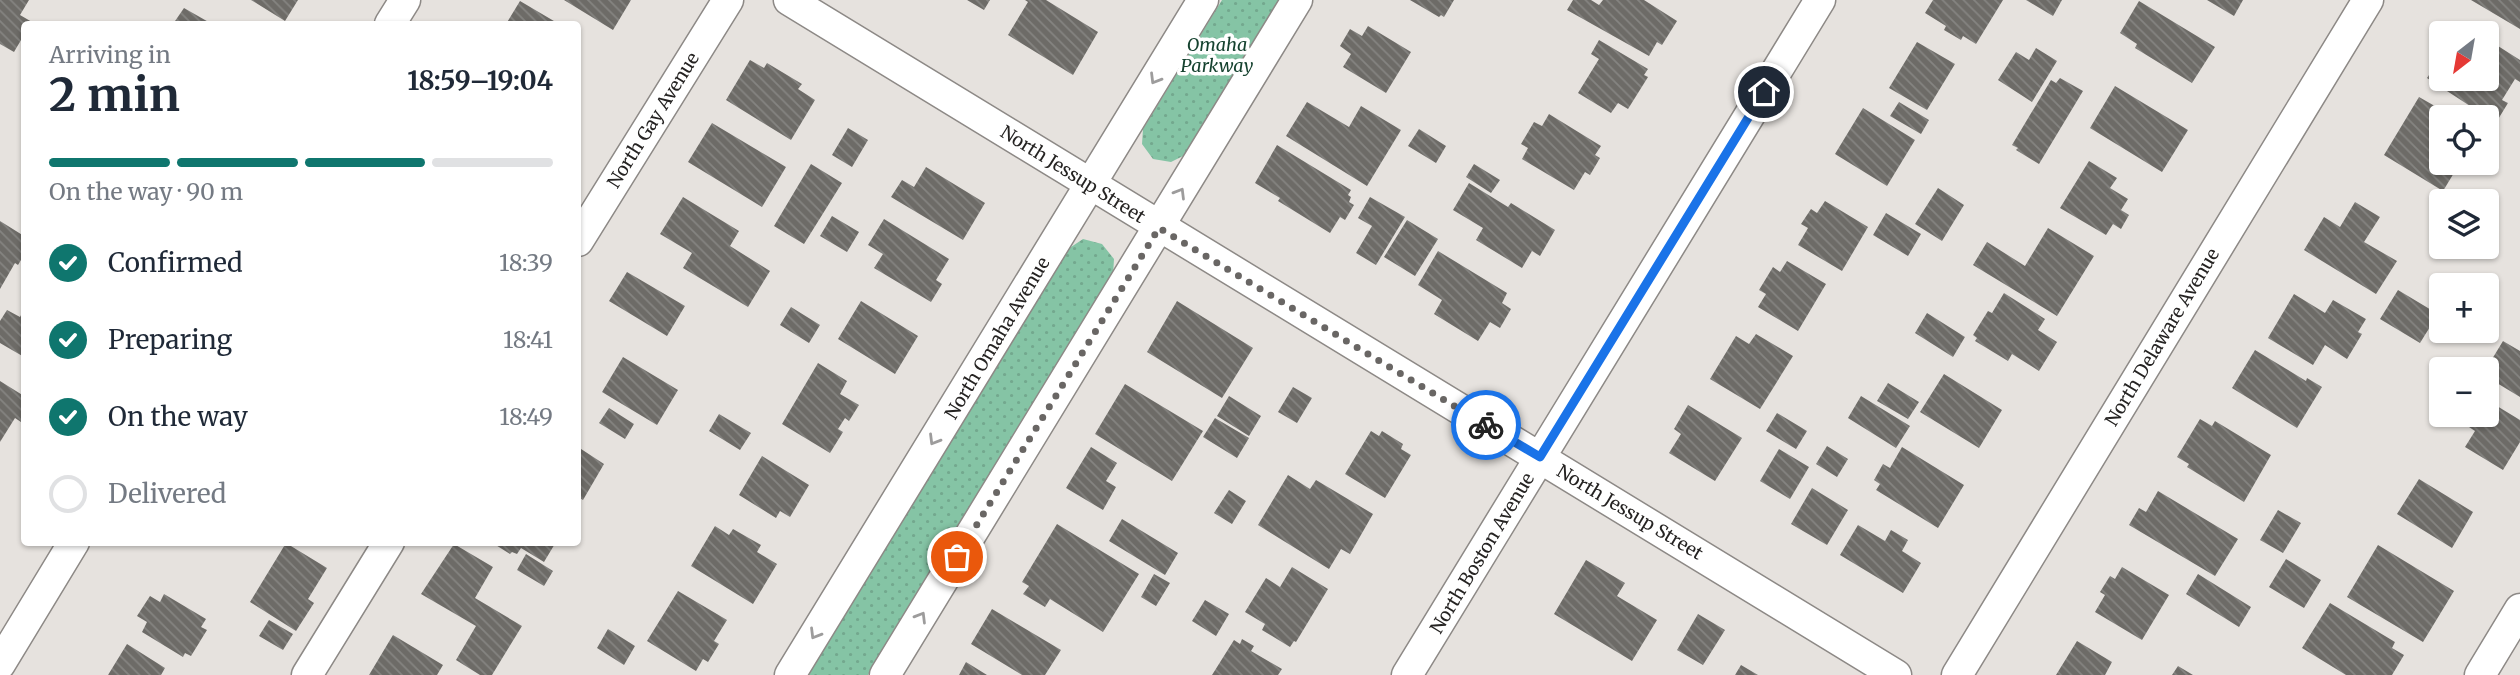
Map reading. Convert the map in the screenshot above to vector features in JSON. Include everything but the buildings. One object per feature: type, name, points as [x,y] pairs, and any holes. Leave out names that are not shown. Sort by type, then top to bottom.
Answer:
[{"type":"street","points":[[392,21],[405,0]]},
{"type":"street","name":"North Gay Avenue","points":[[581,236],[727,0]]},
{"type":"street","name":"North Jessup Street","points":[[789,0],[1896,675]]},
{"type":"street","name":"North Omaha Avenue","points":[[790,675],[1203,0]]},
{"type":"street","points":[[885,675],[1297,0]]},
{"type":"street","name":"North Boston Avenue","points":[[1407,675],[1820,0]]},
{"type":"street","name":"North Delaware Avenue","points":[[1957,675],[2368,0]]},
{"type":"street","points":[[0,664],[72,546]]},
{"type":"street","points":[[307,675],[387,546]]},
{"type":"street","points":[[2480,675],[2520,609]]},
{"type":"green space","name":"Omaha Parkway","points":[[1222,0],[1280,0],[1185,155],[1171,162],[1153,159],[1142,144],[1143,129]]},
{"type":"green space","points":[[1083,239],[1102,244],[1114,259],[1113,275],[868,675],[808,675],[1068,249]]},
{"type":"way so far","points":[[957,557],[1159,228],[1486,425]]},
{"type":"route","points":[[1486,425],[1540,457],[1764,92]]}]
